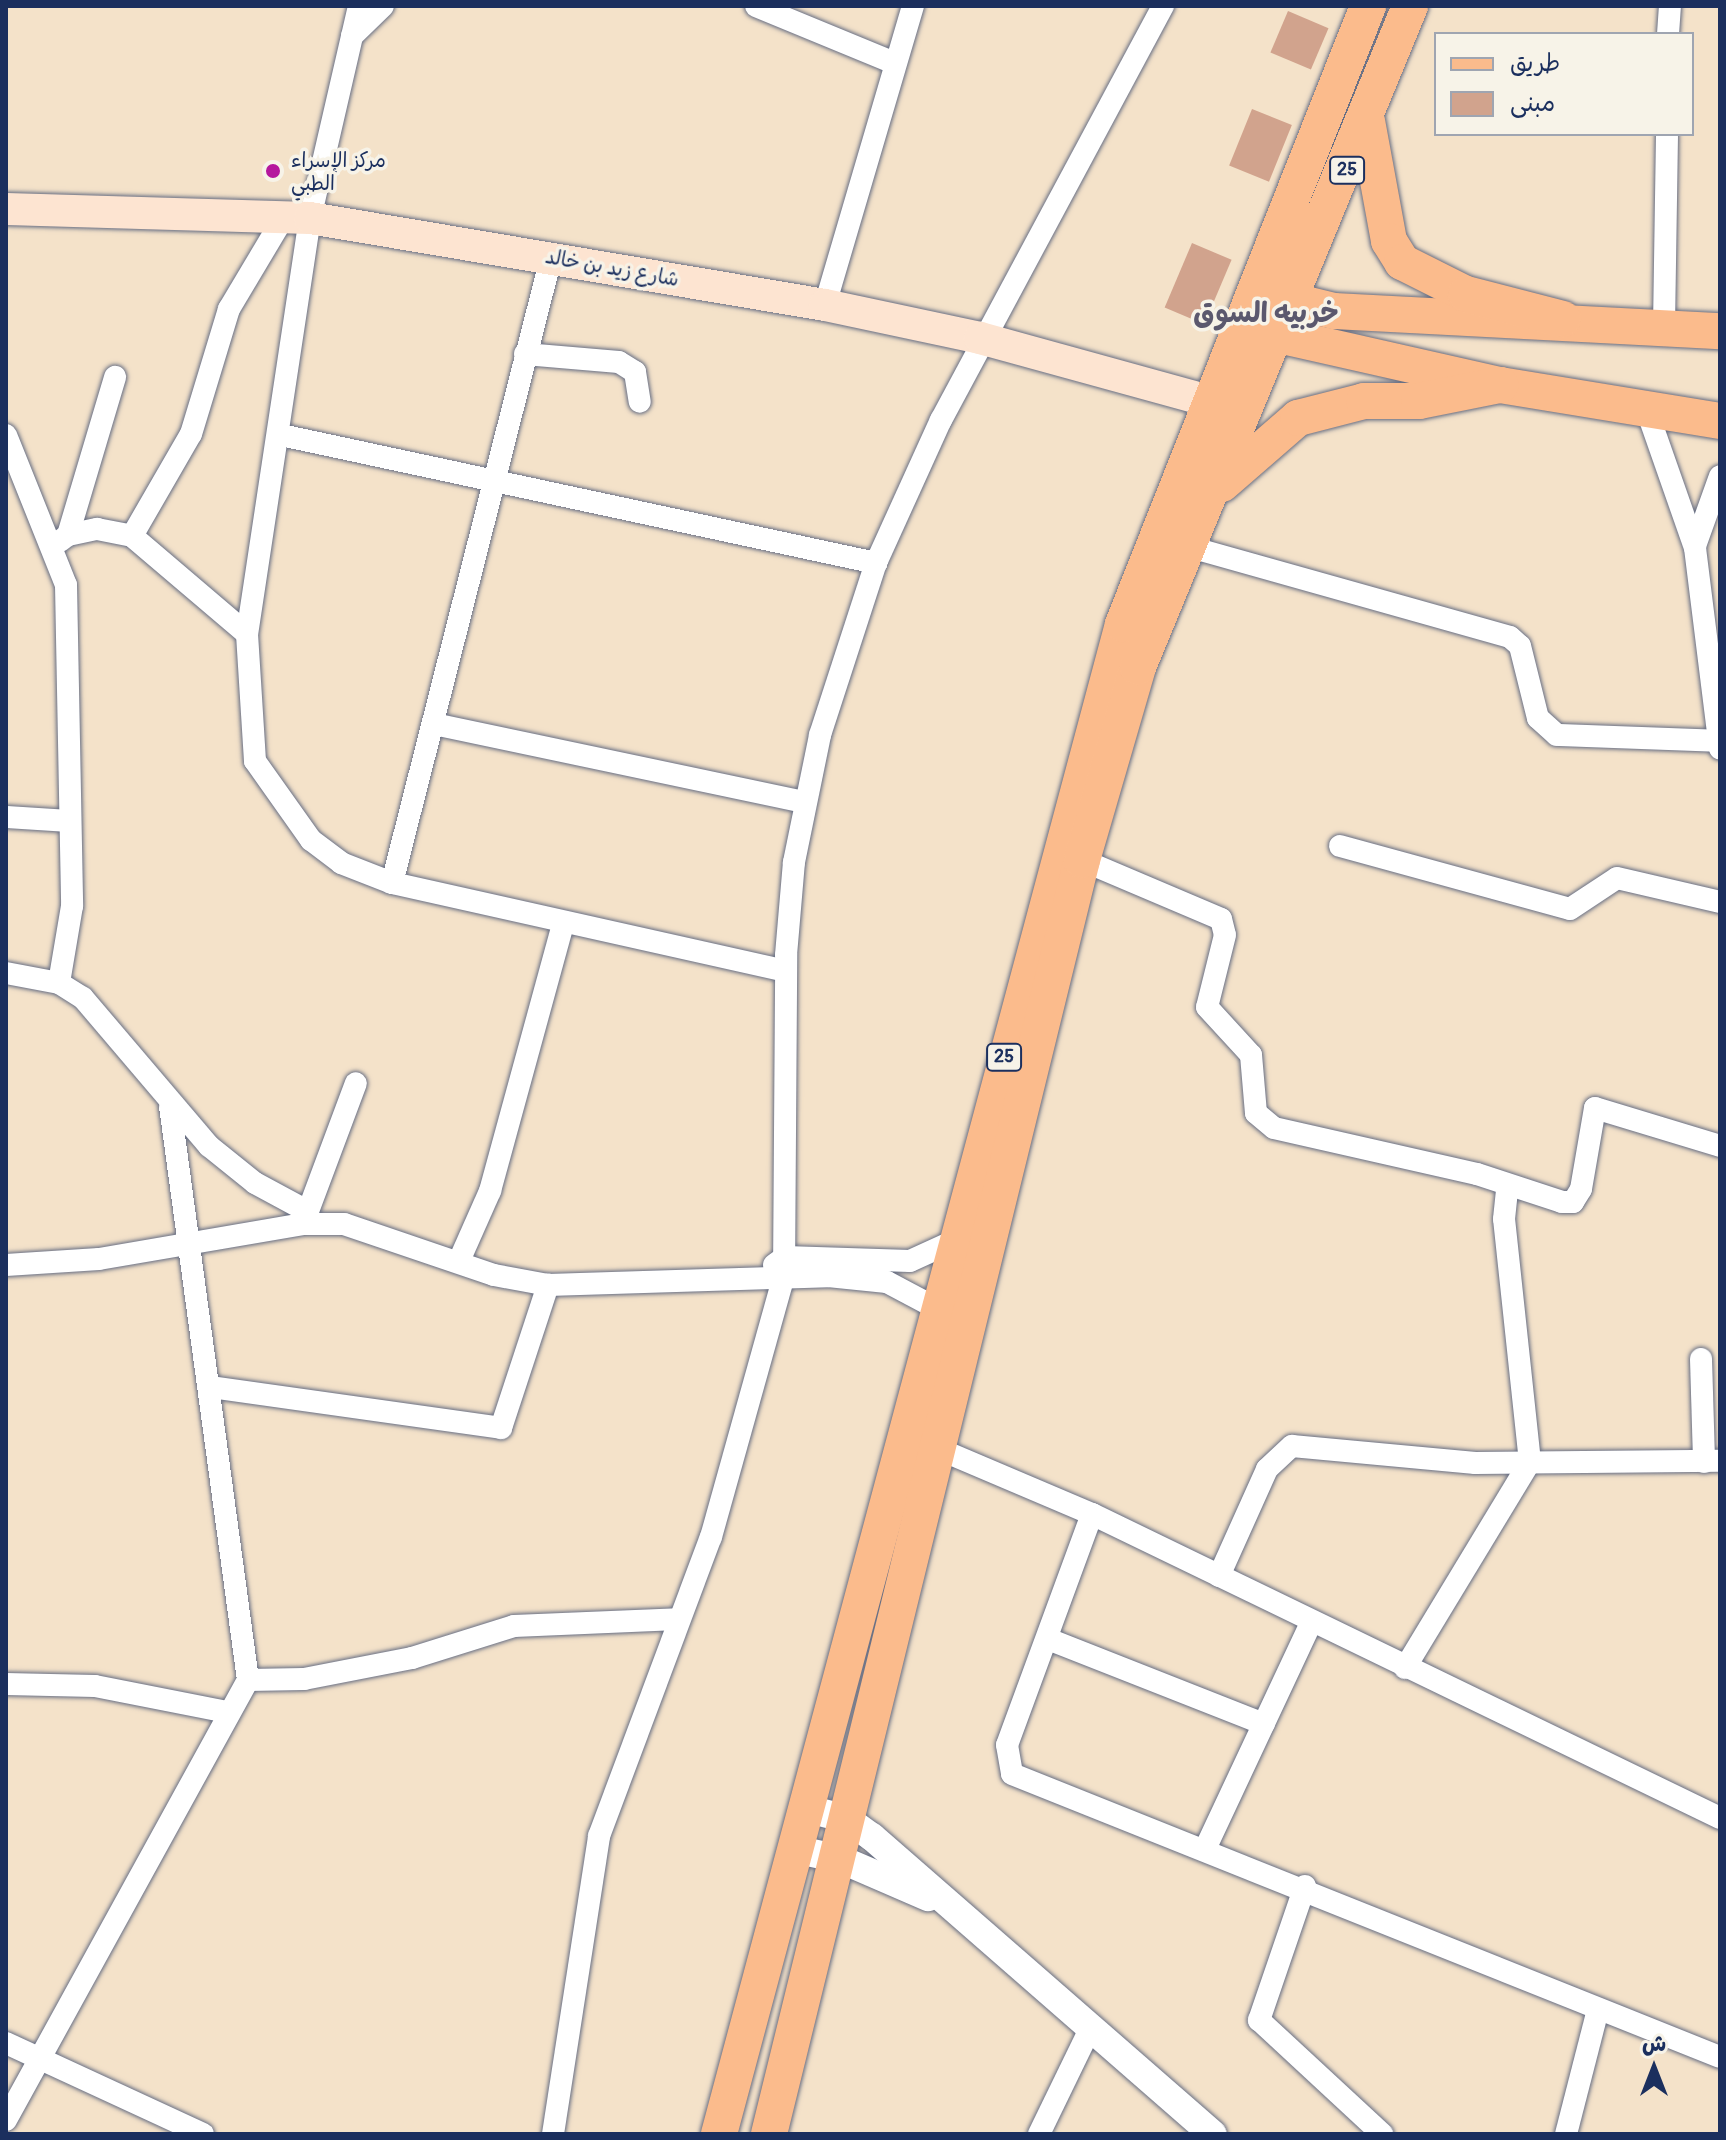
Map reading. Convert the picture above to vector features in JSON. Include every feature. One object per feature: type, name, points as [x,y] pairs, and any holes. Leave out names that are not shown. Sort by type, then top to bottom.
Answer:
[{"type":"main road","name":"25","points":[[719,2134],[936,1308],[958,1239],[1123,624],[1208,401],[1368,6]]},
{"type":"main road","name":"25","points":[[769,2134],[941,1450],[1082,860],[1138,667],[1280,334],[1410,6]]},
{"type":"main road","points":[[1367,121],[1383,217],[1402,262],[1466,294],[1563,319]]},
{"type":"main road","name":"شارع زيد بن خالد","points":[[6,209],[297,217],[825,305],[980,338],[1208,401]]},
{"type":"main road","points":[[1253,291],[1334,311],[1563,319],[1720,331]]},
{"type":"main road","points":[[1240,326],[1500,385],[1720,421]]},
{"type":"main road","points":[[1215,490],[1298,418],[1364,401],[1419,401],[1500,385]]},
{"type":"street","points":[[359,6],[297,217],[281,435],[247,634],[250,739],[271,792],[311,840],[392,883],[563,925],[785,971]]},
{"type":"street","points":[[351,37],[383,6]]},
{"type":"street","points":[[756,6],[894,63]]},
{"type":"street","points":[[825,305],[913,6]]},
{"type":"street","points":[[553,2134],[599,1836],[733,1467],[777,1269],[785,971],[804,802],[876,563],[980,338],[1163,6]]},
{"type":"street","points":[[1668,32],[1670,6]]},
{"type":"street","points":[[1664,326],[1667,136]]},
{"type":"street","points":[[132,536],[191,434],[229,309],[297,217]]},
{"type":"street","points":[[392,883],[499,479],[525,354],[551,258]]},
{"type":"street","points":[[525,354],[619,362],[635,372],[640,402]]},
{"type":"street","points":[[61,540],[115,377]]},
{"type":"street","points":[[1190,547],[1510,637],[1520,646],[1538,718],[1557,735],[1719,745],[1695,548],[1646,408]]},
{"type":"street","points":[[6,435],[61,540],[66,585],[71,940],[59,983]]},
{"type":"street","points":[[281,435],[499,479],[876,563]]},
{"type":"street","points":[[1695,548],[1720,476]]},
{"type":"street","points":[[61,540],[97,529],[132,536],[247,634]]},
{"type":"street","points":[[434,724],[804,802]]},
{"type":"street","points":[[6,817],[70,821]]},
{"type":"street","points":[[1340,846],[1570,909],[1617,878],[1720,902]]},
{"type":"street","points":[[1082,860],[1221,919],[1225,935],[1207,1007],[1251,1055],[1261,1121],[1477,1174],[1507,1189],[1550,1200],[1577,1198],[1595,1108],[1720,1146]]},
{"type":"street","points":[[459,1261],[490,1191],[563,925]]},
{"type":"street","points":[[6,973],[59,983],[107,1020],[170,1106],[230,1165],[305,1217]]},
{"type":"street","points":[[305,1217],[356,1083]]},
{"type":"street","points":[[6,2120],[37,2057],[248,1680],[170,1106]]},
{"type":"street","points":[[1405,1668],[1530,1462],[1504,1219],[1507,1189]]},
{"type":"street","points":[[6,1265],[190,1248],[305,1217],[358,1226],[459,1261],[548,1285],[910,1261],[958,1239]]},
{"type":"street","points":[[777,1269],[877,1279],[936,1308]]},
{"type":"street","points":[[210,1387],[501,1428],[548,1285]]},
{"type":"street","points":[[1219,1576],[1267,1469],[1292,1446],[1530,1462],[1712,1462],[1701,1359]]},
{"type":"street","points":[[941,1450],[1092,1514],[1311,1623],[1720,1818]]},
{"type":"street","points":[[1092,1514],[1007,1745],[1012,1774],[1305,1886],[1720,2057]]},
{"type":"street","points":[[248,1680],[304,1679],[412,1658],[514,1626],[678,1619]]},
{"type":"street","points":[[1206,1847],[1311,1623]]},
{"type":"street","points":[[1048,1639],[1264,1724]]},
{"type":"street","points":[[6,1684],[95,1686],[228,1712]]},
{"type":"street","points":[[804,1808],[847,1819],[957,1910],[1213,2134]]},
{"type":"street","points":[[794,1849],[840,1859],[957,1910]]},
{"type":"street","points":[[1305,1886],[1259,2020],[1382,2134]]},
{"type":"street","points":[[1566,2134],[1598,2009]]},
{"type":"street","points":[[1039,2134],[1091,2027]]},
{"type":"street","points":[[6,2043],[203,2134]]},
{"type":"building","points":[[1288,11],[1329,28],[1311,70],[1270,52]]},
{"type":"building","points":[[1252,109],[1292,125],[1269,182],[1229,166]]},
{"type":"building","points":[[1192,243],[1232,260],[1204,324],[1165,307]]},
{"type":"place","name":"مركز الإسراء الطبي","points":[[273,171]]},
{"type":"district","name":"خربیه السوق","points":[[1266,314]]}]
